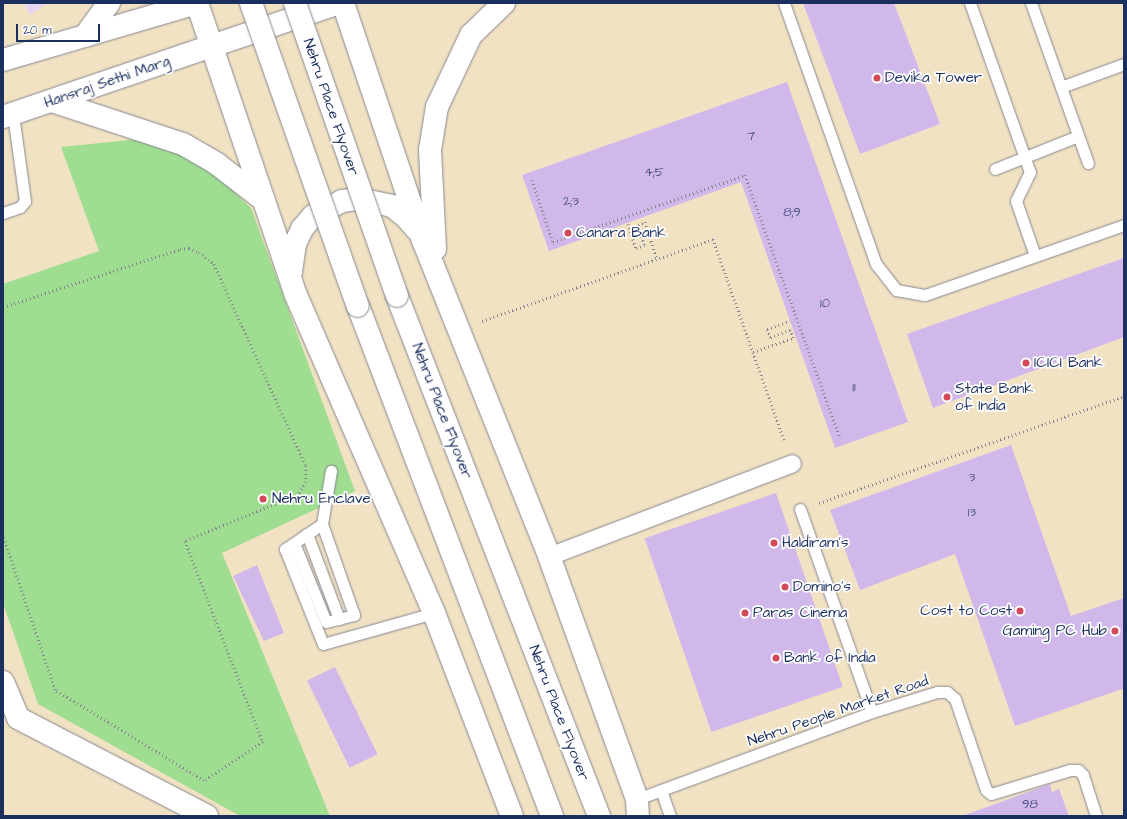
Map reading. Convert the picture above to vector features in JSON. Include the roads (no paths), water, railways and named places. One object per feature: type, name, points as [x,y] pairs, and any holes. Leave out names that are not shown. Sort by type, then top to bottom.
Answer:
[{"type":"main road","points":[[85,36],[109,3]]},
{"type":"main road","points":[[3,60],[198,3],[295,293],[434,613],[512,816]]},
{"type":"main road","points":[[251,3],[358,306],[552,816]]},
{"type":"main road","name":"Nehru Place Flyover","points":[[295,3],[397,296],[596,808]]},
{"type":"main road","name":"Hansraj Sethi Marg","points":[[8,116],[339,3]]},
{"type":"main road","points":[[343,3],[424,243],[437,274],[456,330],[549,556],[638,807]]},
{"type":"main road","points":[[437,274],[430,150],[437,107],[471,35],[504,3]]},
{"type":"main road","points":[[52,100],[183,144],[217,164],[264,200]]},
{"type":"main road","points":[[295,293],[290,277],[295,244],[313,216],[332,205],[359,199],[392,206],[416,228],[424,243]]},
{"type":"main road","points":[[3,682],[10,721],[207,816]]},
{"type":"street","points":[[549,556],[792,463]]},
{"type":"lane","points":[[784,3],[876,264],[896,290],[925,295],[1124,225]]},
{"type":"lane","points":[[970,3],[1030,172],[1016,201],[1035,256]]},
{"type":"lane","points":[[1031,3],[1088,163]]},
{"type":"lane","points":[[1061,87],[1124,64]]},
{"type":"lane","points":[[3,213],[20,207],[25,201],[8,116]]},
{"type":"lane","points":[[995,169],[1078,136]]},
{"type":"lane","points":[[294,543],[326,622],[354,615],[322,524],[332,471]]},
{"type":"lane","points":[[800,509],[872,712]]},
{"type":"lane","points":[[322,524],[285,549],[323,644],[434,613]]},
{"type":"lane","points":[[307,534],[339,619]]},
{"type":"lane","name":"Nehru People Market Road","points":[[638,807],[661,790],[872,712],[937,692],[947,692],[955,698],[986,790],[991,794],[1070,770],[1078,770],[1083,775],[1096,816]]},
{"type":"lane","points":[[661,790],[670,816]]},
{"type":"place","name":"Devika Tower","points":[[877,78]]},
{"type":"place","name":"Canara Bank","points":[[568,233]]},
{"type":"place","name":"ICICI Bank","points":[[1026,363]]},
{"type":"place","name":"State Bank of India","points":[[947,397]]},
{"type":"place","name":"Nehru Enclave","points":[[263,499]]},
{"type":"place","name":"Haldiram's","points":[[774,543]]},
{"type":"place","name":"Domino's","points":[[785,587]]},
{"type":"place","name":"Cost to Cost","points":[[1020,611]]},
{"type":"place","name":"Paras Cinema","points":[[745,613]]},
{"type":"place","name":"Gaming PC Hub","points":[[1115,631]]},
{"type":"place","name":"Bank of India","points":[[776,658]]}]
